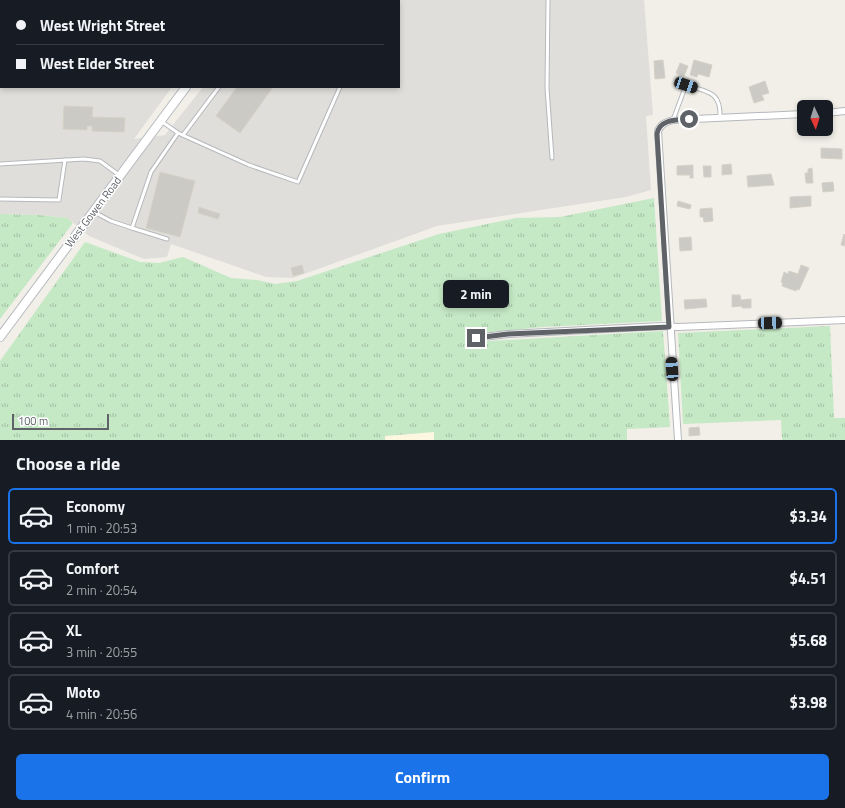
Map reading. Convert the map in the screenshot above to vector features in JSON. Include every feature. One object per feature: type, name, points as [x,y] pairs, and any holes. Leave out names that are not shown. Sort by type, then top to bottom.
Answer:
[{"type":"street","name":"West Gowen Road","points":[[0,337],[185,88]]},
{"type":"street","points":[[833,112],[845,111]]},
{"type":"street","points":[[678,440],[669,327],[657,134],[660,126],[665,122],[673,120],[797,114]]},
{"type":"street","points":[[476,338],[508,334],[845,320]]},
{"type":"lane","points":[[548,0],[547,88],[552,158]]},
{"type":"lane","points":[[673,120],[686,85],[712,93],[718,101],[721,109],[720,117]]},
{"type":"lane","points":[[183,135],[218,88]]},
{"type":"lane","points":[[161,121],[178,133],[249,165],[298,182],[340,88]]},
{"type":"lane","points":[[132,228],[151,172],[178,133]]},
{"type":"lane","points":[[0,164],[84,159],[100,161],[120,176]]},
{"type":"lane","points":[[0,199],[59,200],[65,160]]},
{"type":"lane","points":[[94,211],[111,220],[167,239]]},
{"type":"shaded area","points":[[400,0],[644,0],[653,115],[646,116],[651,190],[626,197],[437,226],[293,278],[266,277],[171,244],[167,257],[144,259],[89,236],[68,218],[39,215],[0,214],[0,88],[171,88],[134,139],[165,135],[202,88],[400,88]]},
{"type":"shaded area","points":[[434,432],[434,440],[385,440],[384,436]]},
{"type":"green space","points":[[654,198],[662,321],[542,327],[472,334],[473,342],[663,331],[670,427],[627,429],[627,440],[434,440],[434,432],[385,436],[385,440],[0,440],[0,361],[85,242],[140,262],[159,263],[183,257],[231,278],[257,280],[275,284],[297,281],[439,234],[516,218],[560,217]]},
{"type":"green space","points":[[0,214],[39,215],[68,218],[73,223],[0,319]]},
{"type":"green space","points":[[830,326],[834,418],[845,418],[845,440],[782,440],[781,420],[683,424],[678,333]]},
{"type":"building","points":[[663,60],[665,78],[655,79],[654,61]]},
{"type":"building","points":[[694,60],[712,65],[709,77],[698,74],[697,77],[690,75]]},
{"type":"building","points":[[680,63],[688,66],[684,76],[676,73]]},
{"type":"building","points":[[765,81],[769,93],[762,95],[764,100],[754,103],[749,87]]},
{"type":"building","points":[[236,88],[272,88],[240,133],[216,116]]},
{"type":"building","points":[[64,106],[93,107],[92,117],[125,118],[124,132],[92,131],[92,126],[87,126],[87,130],[63,129]]},
{"type":"building","points":[[821,148],[842,149],[842,159],[821,158]]},
{"type":"building","points":[[731,164],[732,174],[722,175],[722,165]]},
{"type":"building","points":[[693,165],[693,178],[690,178],[690,175],[677,175],[677,166]]},
{"type":"building","points":[[703,166],[711,166],[711,177],[704,177]]},
{"type":"building","points":[[812,168],[813,183],[806,183],[805,173],[808,173],[808,169]]},
{"type":"building","points":[[160,172],[195,181],[180,237],[146,228]]},
{"type":"building","points":[[771,174],[774,185],[748,187],[747,176]]},
{"type":"building","points":[[833,182],[834,191],[823,192],[822,183]]},
{"type":"building","points":[[811,196],[811,206],[790,208],[790,197]]},
{"type":"building","points":[[678,201],[691,205],[690,209],[677,206]]},
{"type":"building","points":[[199,207],[220,214],[218,219],[198,213]]},
{"type":"building","points":[[712,208],[713,221],[704,222],[703,217],[700,217],[700,209]]},
{"type":"building","points":[[844,234],[845,235],[845,246],[841,245]]},
{"type":"building","points":[[691,237],[692,250],[680,251],[679,238]]},
{"type":"building","points":[[302,265],[304,273],[293,276],[291,268]]},
{"type":"building","points":[[801,265],[809,268],[799,290],[797,289],[796,291],[782,286],[783,283],[781,282],[784,272],[788,274],[789,271],[798,274]]},
{"type":"building","points":[[732,295],[740,295],[741,300],[751,299],[751,308],[742,308],[742,306],[732,307]]},
{"type":"building","points":[[706,299],[707,307],[685,309],[684,300]]},
{"type":"building","points":[[699,427],[700,435],[689,436],[689,428]]},
{"type":"route","points":[[476,338],[508,334],[662,326],[669,327],[657,134],[660,126],[665,122],[689,119]]}]
